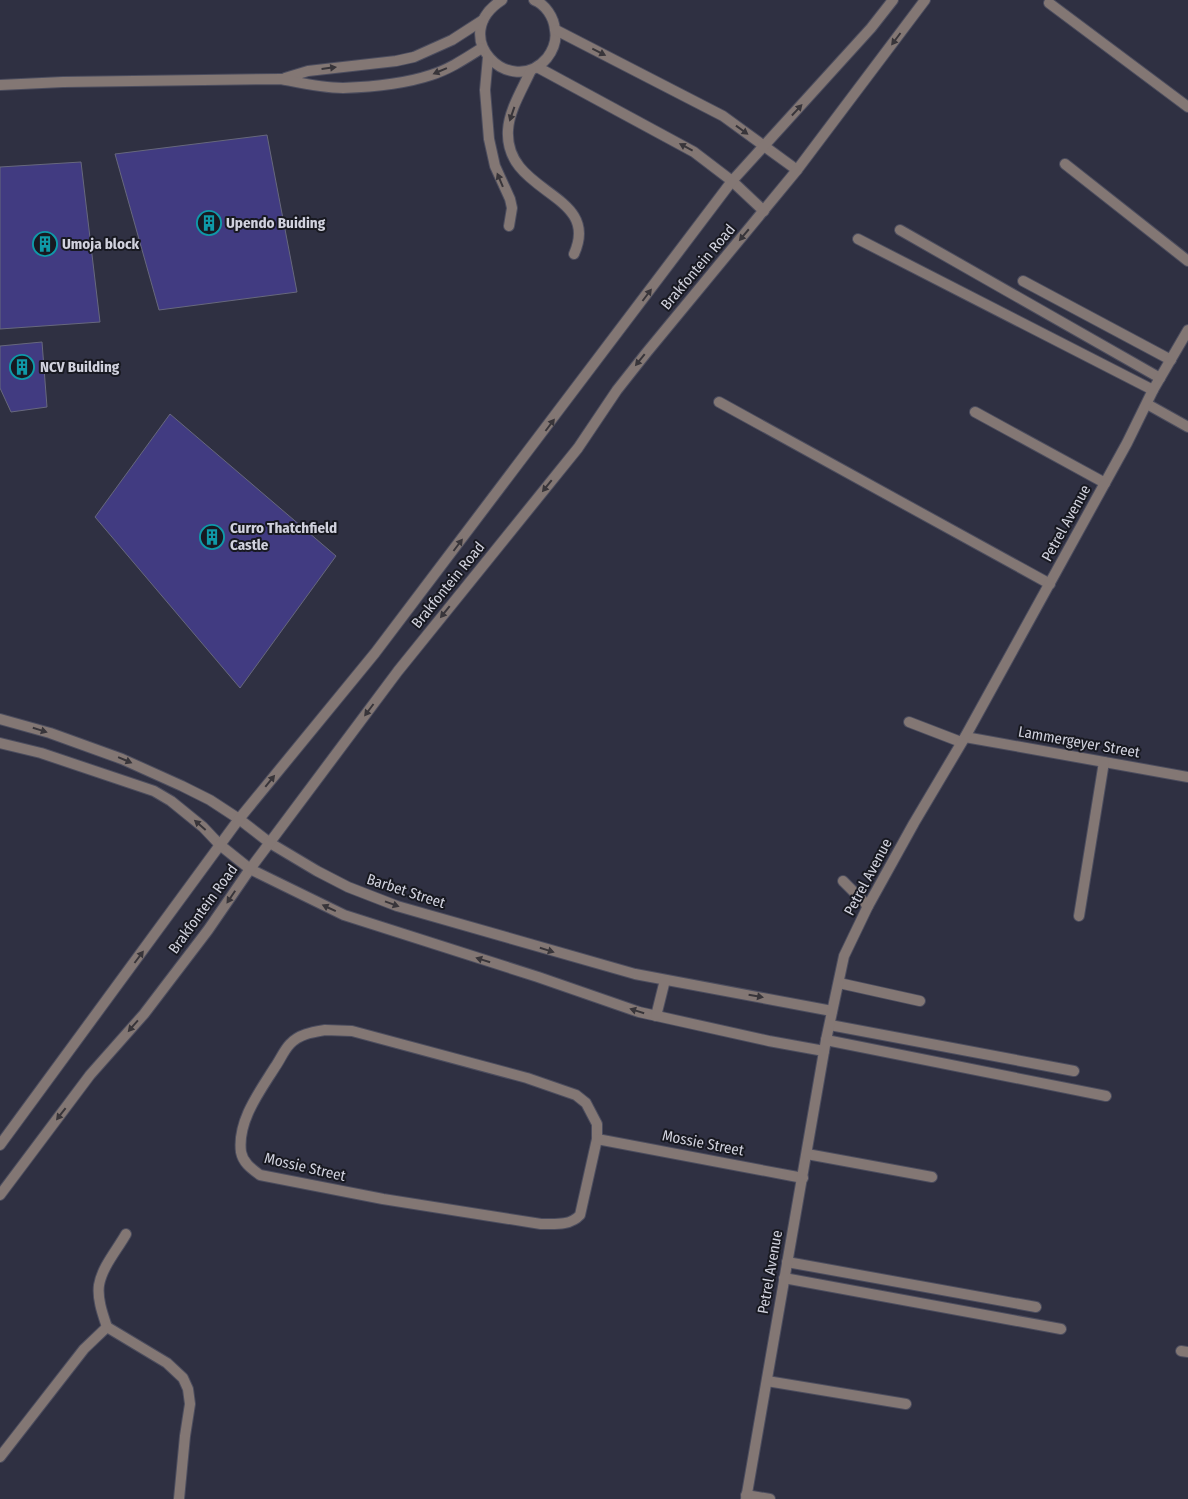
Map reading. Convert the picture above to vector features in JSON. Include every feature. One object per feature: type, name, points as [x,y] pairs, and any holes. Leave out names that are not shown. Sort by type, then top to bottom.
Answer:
[{"type":"street","points":[[502,0],[485,15],[481,26],[480,38],[485,52],[485,90],[489,139],[495,166],[510,199],[512,208],[509,226]]},
{"type":"street","points":[[485,52],[500,67],[515,72],[534,68],[545,60],[552,52],[556,30],[553,19],[546,9],[534,0]]},
{"type":"street","name":"Brakfontein Road","points":[[0,1145],[239,819],[375,653],[520,464],[732,181],[893,0]]},
{"type":"street","name":"Brakfontein Road","points":[[0,1195],[90,1075],[144,1014],[208,930],[250,869],[398,671],[578,448],[617,390],[797,170],[925,0]]},
{"type":"street","points":[[1050,3],[1188,107]]},
{"type":"street","points":[[281,79],[308,71],[396,61],[414,56],[452,40],[483,20]]},
{"type":"street","points":[[556,30],[723,116],[797,170]]},
{"type":"street","points":[[0,84],[281,79],[314,86],[342,88],[431,75],[485,52]]},
{"type":"street","points":[[534,68],[694,152],[732,181],[764,211]]},
{"type":"street","points":[[534,68],[510,117],[509,147],[525,174],[567,206],[574,215],[580,232],[579,244],[574,254]]},
{"type":"street","points":[[1065,164],[1188,261]]},
{"type":"street","points":[[900,230],[1160,378]]},
{"type":"street","points":[[858,239],[1154,390]]},
{"type":"street","points":[[1023,281],[1171,360]]},
{"type":"street","name":"Petrel Avenue","points":[[746,1497],[825,1046],[844,956],[868,906],[1050,584],[1160,378],[1188,330]]},
{"type":"street","points":[[719,402],[1050,584]]},
{"type":"street","points":[[1146,404],[1188,427]]},
{"type":"street","points":[[975,412],[1105,483]]},
{"type":"street","name":"Barbet Street","points":[[0,719],[50,733],[122,759],[210,800],[270,843],[348,887],[397,906],[635,974],[832,1010]]},
{"type":"street","name":"Lammergeyer Street","points":[[909,722],[963,740],[1188,776]]},
{"type":"street","points":[[0,743],[41,753],[154,791],[171,801],[250,869],[344,916],[656,1016],[769,1041],[825,1046],[1106,1096]]},
{"type":"street","points":[[1078,916],[1104,762]]},
{"type":"street","points":[[843,882],[868,906]]},
{"type":"street","points":[[656,1016],[665,980]]},
{"type":"street","points":[[839,983],[920,1001]]},
{"type":"street","points":[[830,1025],[1074,1071]]},
{"type":"street","name":"Mossie Street","points":[[325,1030],[352,1031],[526,1078],[576,1095],[586,1103],[597,1124],[597,1139],[580,1215],[571,1222],[559,1224],[541,1224],[383,1199],[260,1175],[247,1165],[242,1153],[241,1140],[246,1119],[255,1099],[290,1043],[306,1034],[325,1030]]},
{"type":"street","name":"Mossie Street","points":[[597,1139],[803,1178]]},
{"type":"street","points":[[807,1154],[932,1177]]},
{"type":"street","points":[[126,1234],[104,1270],[99,1286],[101,1304],[107,1328],[167,1363],[183,1378],[188,1389],[190,1404],[184,1436],[179,1499]]},
{"type":"street","points":[[786,1262],[1036,1307]]},
{"type":"street","points":[[784,1278],[1061,1329]]},
{"type":"street","points":[[0,1457],[84,1349],[107,1328]]},
{"type":"street","points":[[767,1381],[906,1404]]},
{"type":"street","points":[[746,1497],[770,1499]]},
{"type":"building","name":"Upendo Buiding","points":[[267,135],[297,292],[159,310],[115,154]]},
{"type":"building","name":"Umoja block","points":[[81,162],[100,322],[0,329],[0,167]]},
{"type":"building","name":"NCV Building","points":[[42,342],[47,407],[11,412],[0,388],[0,346]]},
{"type":"building","name":"Curro Thatchfield Castle","points":[[170,414],[336,556],[240,688],[95,517]]},
{"type":"place","name":"Upendo Buiding","points":[[209,223]]},
{"type":"place","name":"Umoja block","points":[[45,244]]},
{"type":"place","name":"NCV Building","points":[[22,367]]},
{"type":"place","name":"Curro Thatchfield Castle","points":[[212,537]]}]
